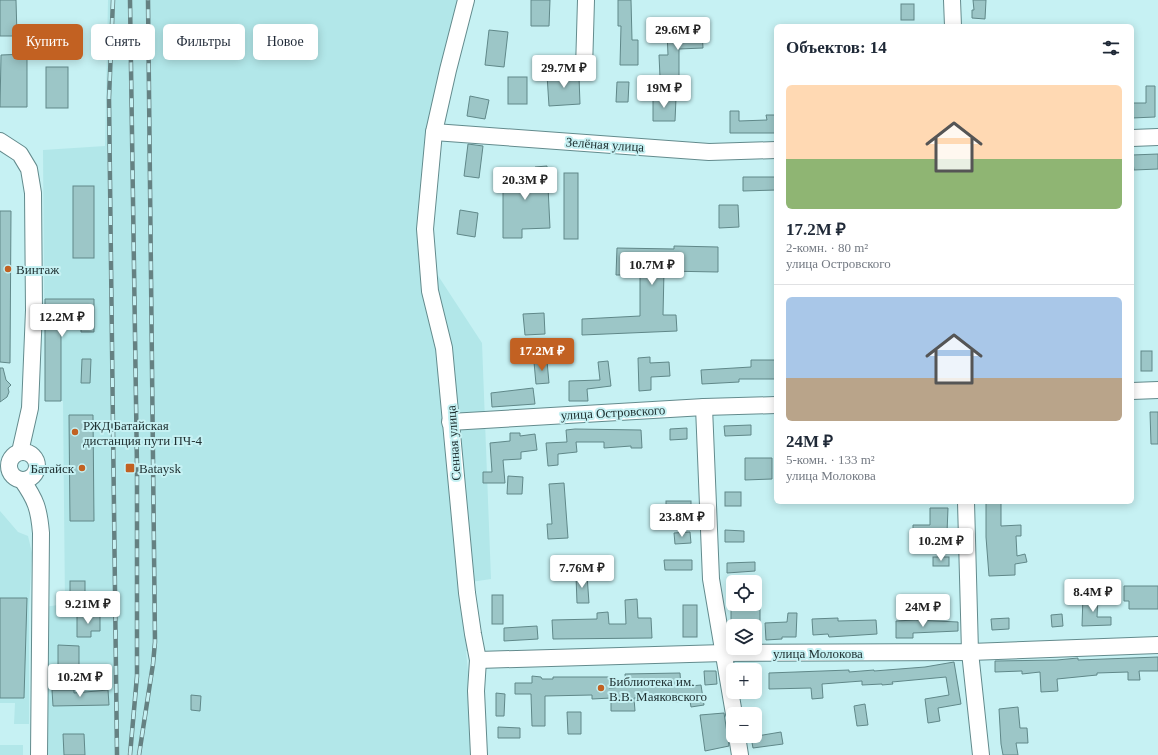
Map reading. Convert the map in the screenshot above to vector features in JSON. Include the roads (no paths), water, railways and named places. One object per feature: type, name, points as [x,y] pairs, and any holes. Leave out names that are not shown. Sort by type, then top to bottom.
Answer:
[{"type":"street","name":"Сенная улица","points":[[466,0],[434,132],[425,229],[430,291],[444,348],[467,593],[478,660],[476,691],[478,755]]},
{"type":"street","points":[[584,69],[586,0]]},
{"type":"street","points":[[952,0],[953,24]]},
{"type":"street","name":"Зелёная улица","points":[[434,132],[710,152],[774,150]]},
{"type":"street","points":[[1134,138],[1158,137]]},
{"type":"street","points":[[0,141],[20,154],[29,169],[33,193],[34,310],[30,408],[8,461],[13,476],[22,480],[27,480],[33,476],[37,470],[34,456],[29,453],[8,461]]},
{"type":"street","points":[[1134,391],[1158,390]]},
{"type":"street","name":"улица Островского","points":[[450,422],[704,407],[774,405]]},
{"type":"street","points":[[704,407],[711,578],[733,707]]},
{"type":"street","points":[[22,480],[32,494],[39,512],[39,755]]},
{"type":"street","points":[[966,504],[970,652],[981,755]]},
{"type":"street","name":"улица Молокова","points":[[478,660],[724,653],[970,652],[1158,645]]},
{"type":"street","points":[[738,743],[740,755]]},
{"type":"railway","points":[[113,0],[109,98],[117,755]]},
{"type":"railway","points":[[130,0],[137,468],[137,676],[130,755]]},
{"type":"railway","points":[[139,755],[155,642],[148,0]]},
{"type":"place","name":"Винтаж","points":[[8,269]]},
{"type":"place","name":"РЖД Батайская дистанция пути ПЧ-4","points":[[75,432]]},
{"type":"place","name":"Батайск","points":[[82,468]]},
{"type":"place","name":"Bataysk","points":[[130,468]]},
{"type":"place","name":"Библиотека им. В.В. Маяковского","points":[[601,688]]}]
